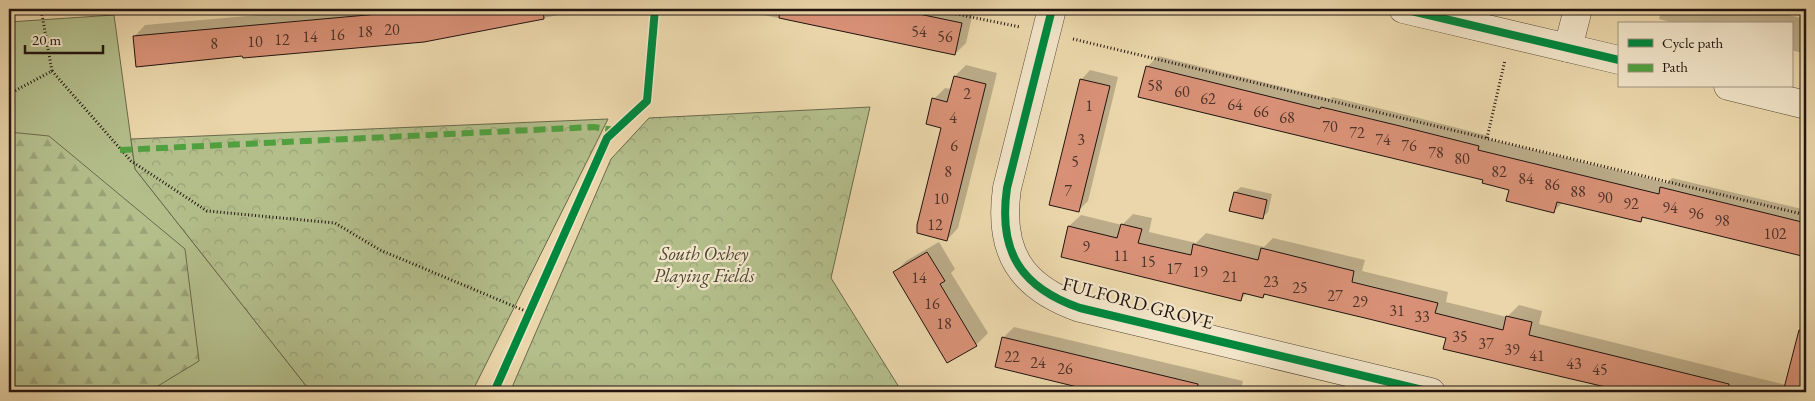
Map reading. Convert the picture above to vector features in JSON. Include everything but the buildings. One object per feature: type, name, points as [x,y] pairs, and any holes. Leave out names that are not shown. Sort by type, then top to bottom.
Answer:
[{"type":"street","points":[[1403,9],[1618,60]]},
{"type":"street","points":[[1568,48],[1578,9]]},
{"type":"street","name":"FULFORD GROVE","points":[[1049,21],[1007,188],[1005,204],[1005,224],[1012,254],[1030,280],[1060,301],[1080,308],[1431,392]]},
{"type":"street","points":[[1736,88],[1806,105]]},
{"type":"path","points":[[41,9],[52,71],[131,161],[207,211],[335,223],[380,250],[530,313]]},
{"type":"path","points":[[603,147],[607,138],[647,101],[655,9]]},
{"type":"path","points":[[932,9],[1049,21],[1487,138],[1806,215]]},
{"type":"path","points":[[1487,138],[1511,35]]},
{"type":"path","points":[[9,94],[52,71]]},
{"type":"path","points":[[526,322],[534,304]]},
{"type":"green space","points":[[114,15],[135,169],[311,392],[9,392],[9,22]]},
{"type":"green space","name":"South Oxhey Playing Fields","points":[[870,107],[831,278],[902,392],[510,392],[611,159],[649,118]]},
{"type":"green space","points":[[608,119],[472,392],[311,392],[135,169],[131,139]]},
{"type":"green space","points":[[9,132],[49,136],[185,249],[199,361],[148,392],[9,392]]},
{"type":"marked path","points":[[120,150],[593,127],[616,130]]},
{"type":"cycle path","points":[[494,392],[607,138],[647,101],[655,9]]},
{"type":"cycle path","points":[[1052,9],[1007,188],[1005,210],[1006,230],[1010,248],[1018,264],[1028,277],[1042,289],[1080,308],[1431,392]]},
{"type":"cycle path","points":[[1403,9],[1618,60]]}]
